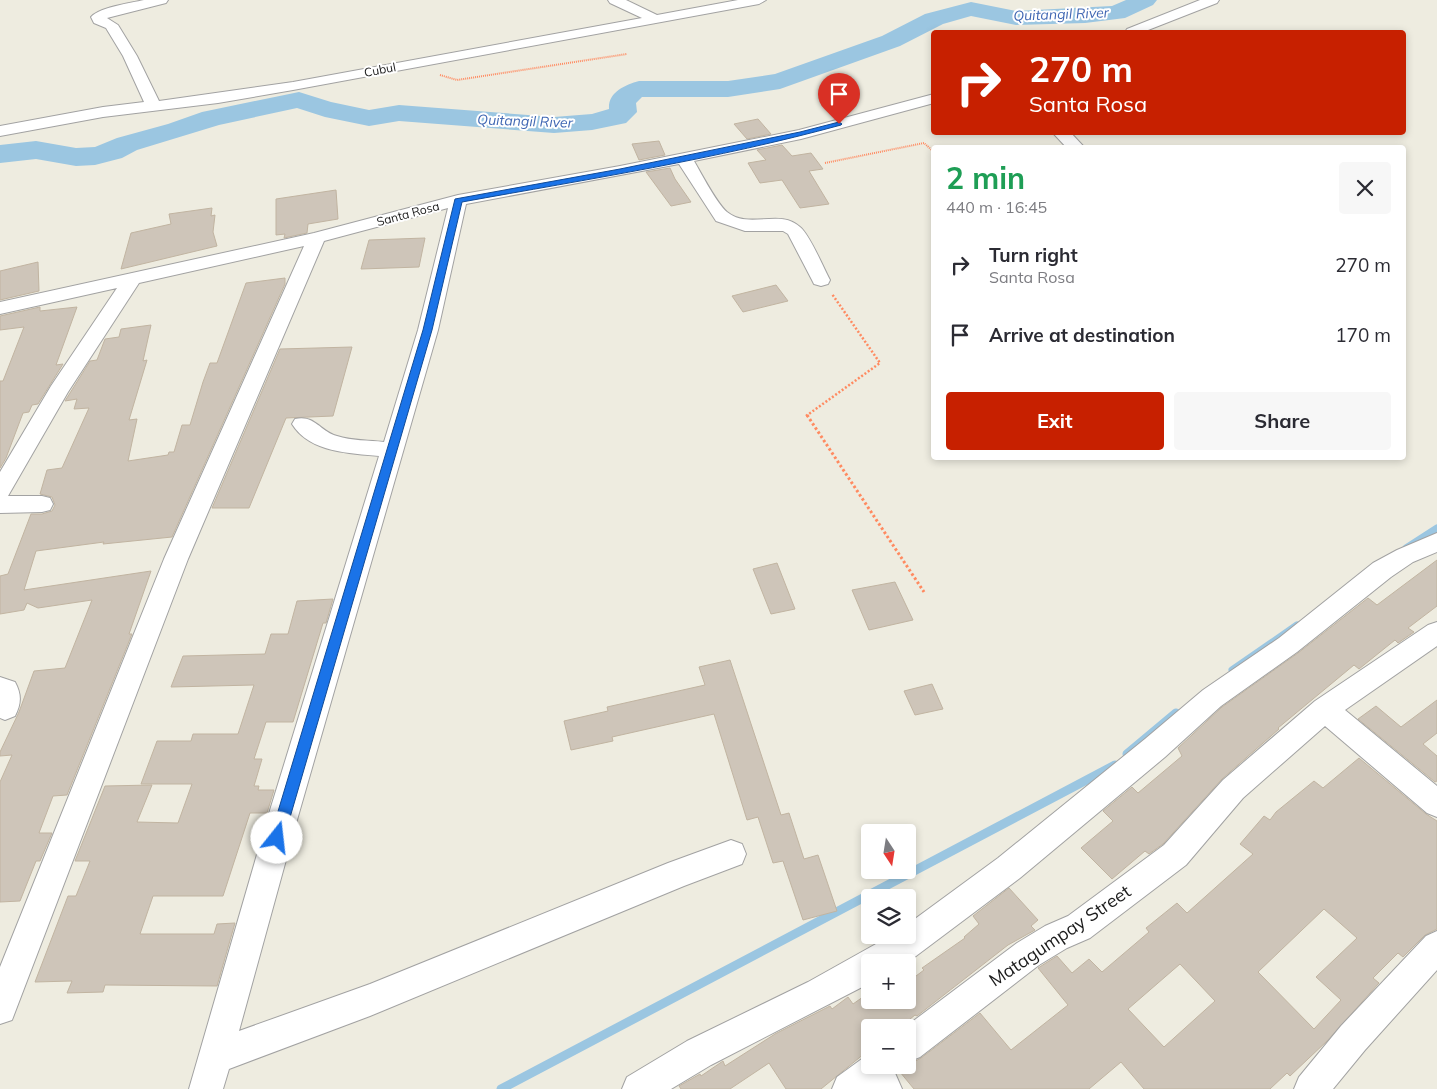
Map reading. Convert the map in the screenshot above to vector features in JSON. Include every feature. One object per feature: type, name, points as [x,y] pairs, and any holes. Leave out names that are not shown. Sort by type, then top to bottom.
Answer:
[{"type":"street","points":[[153,106],[130,56],[111,25],[98,18],[110,12],[161,0]]},
{"type":"street","points":[[615,0],[658,20]]},
{"type":"street","name":"Cubul","points":[[0,131],[103,112],[218,98],[658,20],[759,0]]},
{"type":"street","points":[[1137,30],[1212,0]]},
{"type":"street","name":"Santa Rosa","points":[[0,308],[318,238],[458,200],[801,134],[931,99]]},
{"type":"street","points":[[1063,135],[1074,145]]},
{"type":"street","points":[[684,158],[719,215],[745,226],[781,224],[790,226],[795,231],[821,280]]},
{"type":"street","points":[[206,1089],[285,811],[428,330],[458,200]]},
{"type":"street","points":[[0,1008],[176,559],[318,238]]},
{"type":"street","points":[[0,491],[58,391],[133,278]]},
{"type":"street","points":[[303,424],[328,442],[391,450]]},
{"type":"street","points":[[0,504],[42,504]]},
{"type":"street","points":[[889,954],[905,945],[1009,868],[1155,748],[1212,698],[1288,645],[1382,570],[1405,556],[1437,542]]},
{"type":"street","name":"Matagumpay Street","points":[[916,1039],[1028,954],[1056,936],[1079,927],[1175,855],[1233,789],[1325,709],[1437,632]]},
{"type":"street","points":[[1325,709],[1437,804]]},
{"type":"street","points":[[215,1057],[370,1000],[679,873],[730,854]]},
{"type":"street","points":[[1311,1089],[1353,1038],[1437,947]]},
{"type":"street","points":[[639,1089],[699,1053],[861,970]]},
{"type":"path","points":[[432,60],[438,75],[457,80],[627,54]]},
{"type":"path","points":[[825,163],[924,143],[931,149]]},
{"type":"path","points":[[821,280],[880,363],[806,416],[924,592]]},
{"type":"building","points":[[758,119],[771,134],[747,139],[734,124]]},
{"type":"building","points":[[659,141],[665,155],[639,160],[632,144]]},
{"type":"building","points":[[782,145],[792,156],[811,153],[823,169],[809,171],[829,204],[800,208],[782,180],[760,183],[748,163],[766,160],[757,150]]},
{"type":"building","points":[[670,168],[675,179],[691,202],[671,206],[646,172]]},
{"type":"building","points":[[336,190],[338,219],[308,224],[307,233],[284,238],[285,234],[276,235],[276,199]]},
{"type":"building","points":[[212,208],[211,216],[215,215],[213,232],[217,246],[121,269],[131,233],[171,224],[169,214]]},
{"type":"building","points":[[425,238],[419,267],[361,269],[369,240]]},
{"type":"building","points":[[38,262],[39,291],[0,300],[0,271]]},
{"type":"building","points":[[285,278],[285,284],[172,537],[103,544],[104,542],[36,551],[24,590],[151,571],[129,634],[132,634],[67,795],[53,796],[39,833],[52,833],[40,861],[36,861],[20,901],[0,902],[0,782],[12,755],[0,756],[0,752],[19,712],[34,671],[65,668],[92,600],[38,608],[27,603],[24,610],[0,614],[0,576],[8,574],[31,514],[42,514],[52,511],[55,505],[52,497],[40,494],[47,470],[62,468],[89,408],[74,409],[77,399],[65,401],[90,361],[97,360],[105,339],[119,337],[121,329],[151,325],[143,361],[147,360],[129,420],[137,419],[128,461],[168,455],[169,452],[174,452],[182,425],[190,425],[210,363],[217,363],[246,283]]},
{"type":"building","points":[[776,285],[788,301],[743,312],[732,296]]},
{"type":"building","points":[[40,307],[40,311],[77,307],[56,365],[63,364],[38,404],[32,405],[29,412],[23,413],[6,458],[0,468],[0,381],[3,381],[24,327],[0,330],[0,316]]},
{"type":"building","points":[[352,347],[333,416],[286,418],[249,508],[212,508],[280,349]]},
{"type":"building","points":[[1437,560],[1437,606],[1408,628],[1414,632],[1398,643],[1395,640],[1359,669],[1354,665],[1278,728],[1222,779],[1163,844],[1149,854],[1145,851],[1112,879],[1081,848],[1113,821],[1103,811],[1132,787],[1138,793],[1182,756],[1178,748],[1222,707],[1298,653],[1368,598],[1377,605]]},
{"type":"building","points":[[777,563],[795,609],[771,614],[753,569]]},
{"type":"building","points":[[895,582],[913,620],[869,630],[852,590]]},
{"type":"building","points":[[333,599],[326,623],[323,623],[293,722],[266,722],[254,759],[262,759],[254,786],[259,786],[258,790],[274,790],[267,813],[250,813],[223,896],[153,896],[140,934],[214,934],[217,924],[235,923],[217,986],[105,985],[103,992],[67,993],[72,981],[35,982],[68,896],[76,896],[90,861],[75,861],[105,786],[152,785],[137,822],[178,823],[192,784],[141,784],[157,741],[191,741],[193,734],[238,734],[254,685],[171,687],[183,656],[265,654],[271,634],[288,634],[297,601]]},
{"type":"building","points":[[730,660],[781,815],[789,813],[804,859],[818,855],[837,911],[803,920],[783,861],[773,863],[758,817],[747,820],[714,714],[612,737],[613,741],[571,750],[564,721],[608,711],[607,707],[705,685],[699,667]]},
{"type":"building","points":[[932,684],[943,709],[915,715],[904,691]]},
{"type":"building","points":[[1437,700],[1437,733],[1423,744],[1437,756],[1437,781],[1435,782],[1358,719],[1376,706],[1401,727]]},
{"type":"building","points":[[1359,758],[1437,821],[1437,929],[1425,935],[1403,957],[1398,953],[1373,978],[1379,983],[1327,1041],[1290,1076],[1287,1073],[1270,1089],[1144,1089],[1121,1062],[1089,1089],[914,1089],[902,1074],[916,1074],[916,1061],[980,1013],[1011,1050],[1068,1005],[1038,968],[1057,956],[1072,973],[1089,959],[1102,972],[1149,932],[1146,928],[1177,903],[1187,913],[1253,854],[1240,844],[1264,816],[1270,820],[1276,812],[1314,781],[1323,788]],"holes":[[[1324,909],[1357,938],[1316,977],[1341,1000],[1314,1029],[1258,972]],[[1180,964],[1215,1001],[1164,1047],[1128,1009]]]},
{"type":"building","points":[[1009,888],[1038,920],[1031,926],[1035,930],[1008,945],[917,1016],[915,1015],[910,1019],[861,1019],[861,1056],[821,1089],[786,1089],[769,1063],[730,1089],[681,1089],[679,1086],[700,1074],[701,1076],[723,1061],[725,1066],[775,1034],[830,1006],[832,1009],[848,997],[853,1004],[861,998],[861,1009],[916,1009],[916,976],[924,970],[922,968],[965,938],[979,924],[973,916]]},
{"type":"waterway","name":"Quitangil River","points":[[0,154],[36,150],[76,157],[95,156],[112,152],[127,144],[178,130],[212,118],[299,100],[325,109],[369,118],[399,113],[554,125],[592,122],[616,117],[623,112],[622,102],[631,92],[639,89],[728,89],[780,81],[891,41],[934,19],[971,9],[1016,18],[1085,16],[1117,13],[1145,0]]},
{"type":"waterway","points":[[1406,548],[1437,528]]},
{"type":"waterway","points":[[1232,670],[1297,625]]},
{"type":"waterway","points":[[1127,754],[1176,713]]},
{"type":"waterway","points":[[501,1089],[1115,765]]},
{"type":"route","points":[[277,838],[428,330],[458,200],[620,172],[801,134],[839,124]]}]
